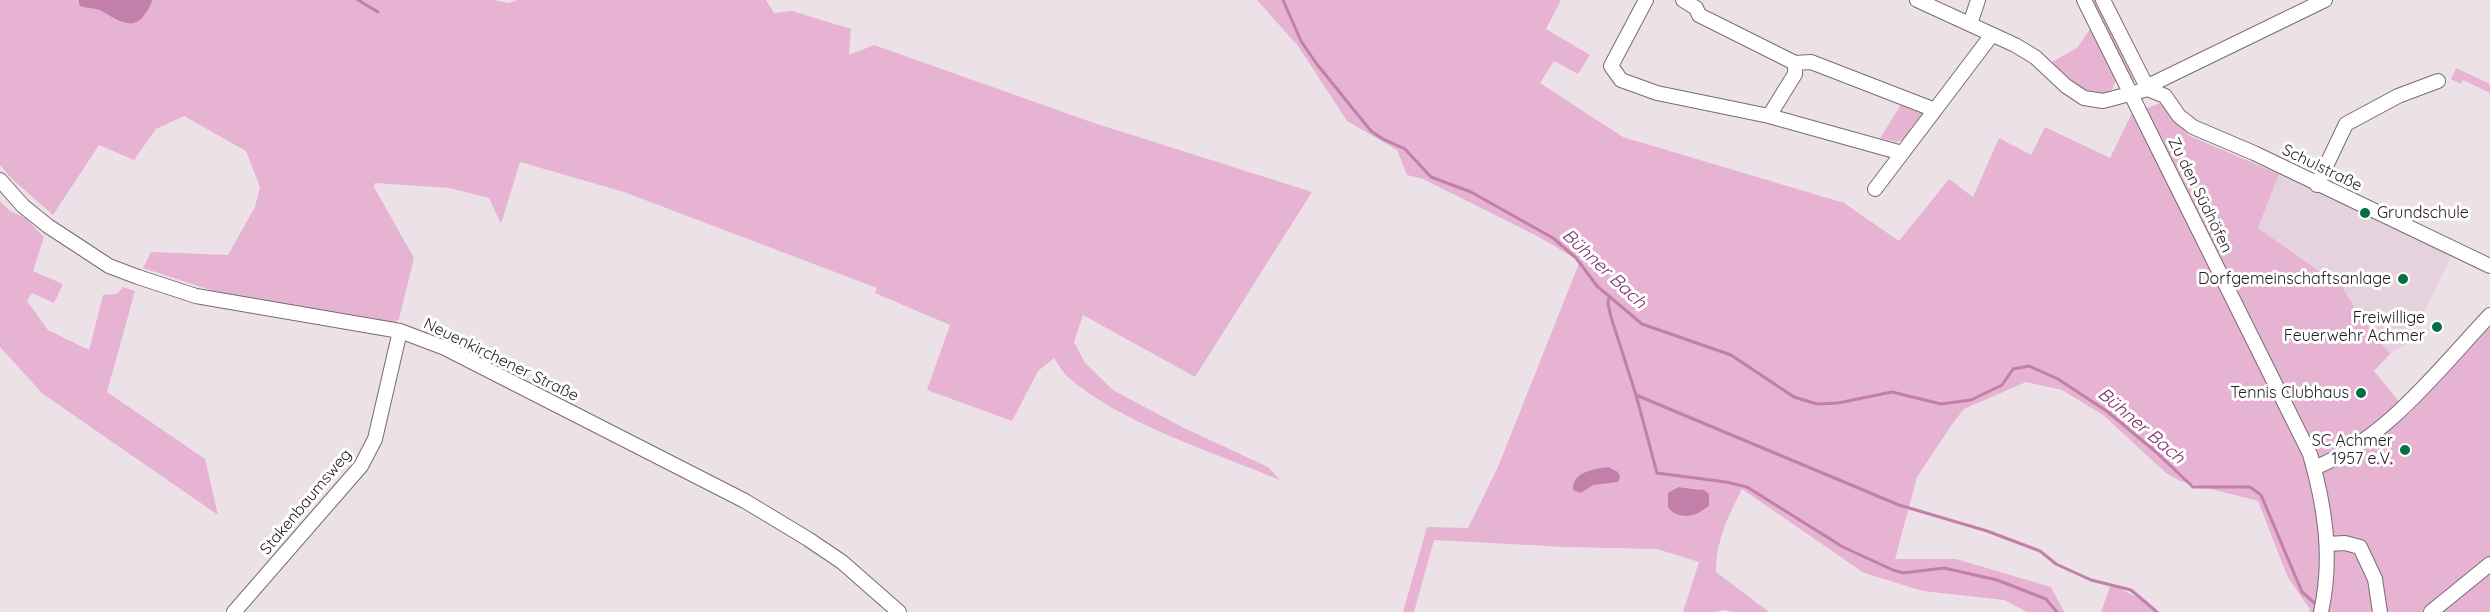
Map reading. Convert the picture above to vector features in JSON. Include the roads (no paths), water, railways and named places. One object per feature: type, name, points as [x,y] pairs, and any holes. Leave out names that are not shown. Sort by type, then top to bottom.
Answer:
[{"type":"street","points":[[1646,0],[1611,66],[1621,80],[1657,93],[1769,116],[1902,153]]},
{"type":"street","points":[[1683,0],[1696,8],[1699,15],[1795,63],[1811,62],[1935,110]]},
{"type":"street","points":[[1917,0],[1991,36],[2015,45],[2035,57],[2066,86],[2084,98],[2103,101],[2148,89],[2150,85],[2325,0]]},
{"type":"street","points":[[1970,24],[1978,0]]},
{"type":"street","name":"Zu den Südhöfen","points":[[2084,0],[2310,454],[2325,514],[2327,544],[2322,609]]},
{"type":"street","points":[[2103,0],[2148,89]]},
{"type":"street","points":[[1875,189],[1991,36]]},
{"type":"street","points":[[1769,116],[1795,74],[1795,63]]},
{"type":"street","points":[[2318,185],[2346,124],[2398,96],[2438,81]]},
{"type":"street","name":"Schulstraße","points":[[2148,89],[2165,96],[2184,121],[2193,128],[2254,153],[2490,266]]},
{"type":"street","name":"Neuenkirchener Straße","points":[[0,180],[23,206],[48,226],[109,266],[138,277],[196,296],[400,331],[445,348],[745,501],[833,556],[898,612]]},
{"type":"street","points":[[2314,468],[2368,436],[2427,387],[2490,315]]},
{"type":"street","name":"Stakenbaumsweg","points":[[234,612],[361,466],[375,439],[400,331]]},
{"type":"street","points":[[2327,544],[2345,543],[2360,547],[2374,579],[2380,612]]},
{"type":"street","points":[[2431,612],[2490,564]]},
{"type":"waterway","points":[[358,0],[378,12]]},
{"type":"waterway","name":"Bühner Bach","points":[[1283,0],[1301,41],[1371,131],[1405,149],[1431,177],[1471,192],[1553,238],[1576,258],[1597,286],[1642,324],[1731,355],[1794,397],[1817,404],[1838,403],[1892,392],[1941,404],[1971,400],[2002,385],[2013,369],[2029,366],[2058,379],[2108,412],[2193,487],[2250,487],[2261,495],[2302,592],[2318,606]]},
{"type":"waterway","points":[[1609,297],[1611,317],[1636,395],[1899,505],[1987,531],[2040,551],[2056,564],[2091,580],[2131,590],[2157,612]]},
{"type":"waterway","points":[[1636,395],[1657,473],[1747,487],[1843,547],[1893,570],[1903,573],[1944,568],[1997,580],[2046,599],[2057,612]]},
{"type":"place","name":"Grundschule","points":[[2365,213]]},
{"type":"place","name":"Dorfgemeinschaftsanlage","points":[[2403,279]]},
{"type":"place","name":"Freiwillige Feuerwehr Achmer","points":[[2437,327]]},
{"type":"place","name":"Tennis Clubhaus","points":[[2361,393]]},
{"type":"place","name":"SC Achmer 1957 e.V.","points":[[2405,450]]}]
